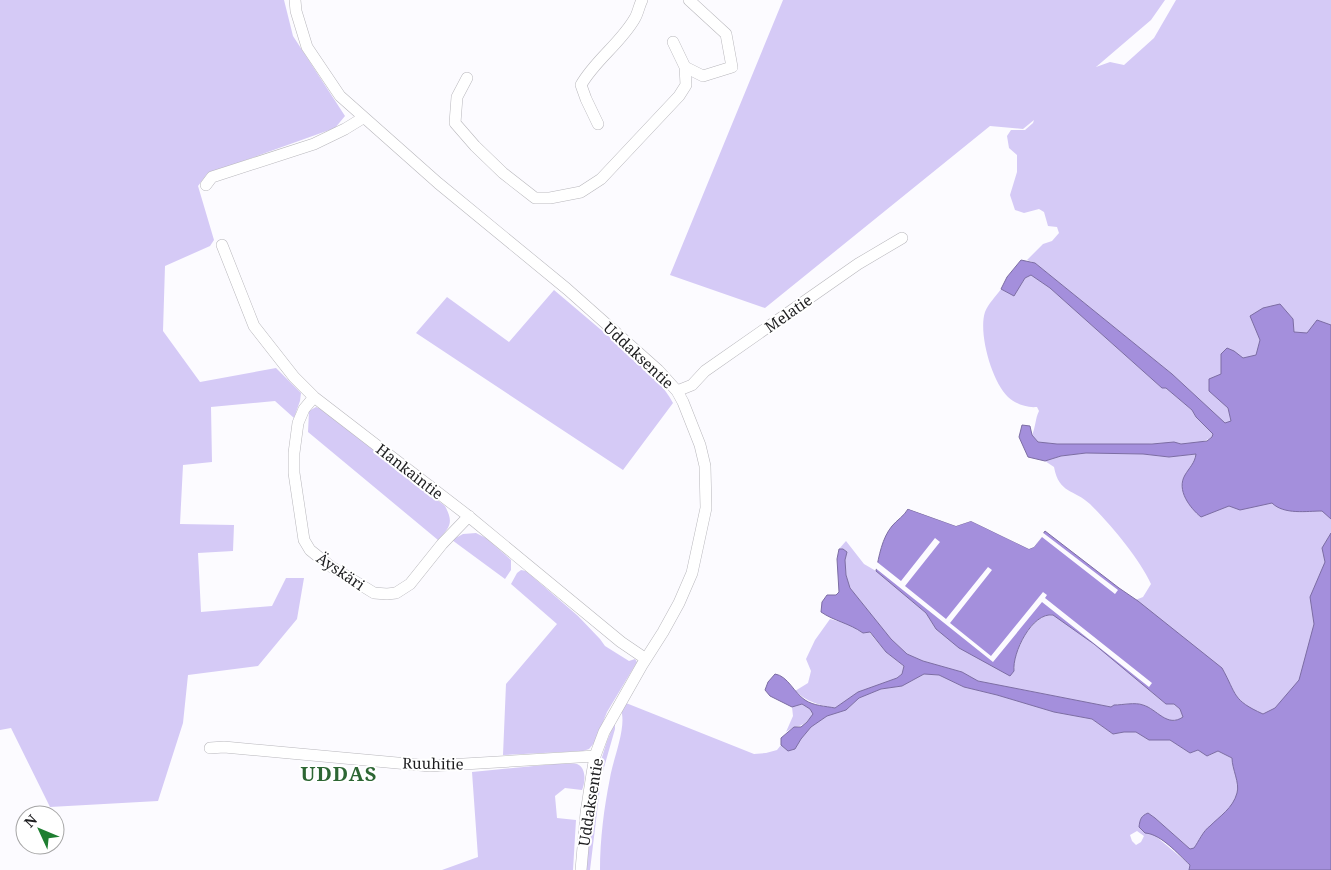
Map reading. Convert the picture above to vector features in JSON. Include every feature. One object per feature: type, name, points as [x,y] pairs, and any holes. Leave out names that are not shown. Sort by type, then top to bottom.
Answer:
[{"type":"street","name":"Uddaksentie","points":[[295,0],[296,10],[307,47],[340,96],[438,183],[567,290],[658,370],[677,391],[693,425],[705,466],[706,508],[692,573],[675,610],[604,732],[595,756],[586,813],[581,870]]},
{"type":"street","points":[[598,124],[581,85],[588,73],[608,52],[635,18],[642,0]]},
{"type":"street","points":[[685,67],[703,76],[732,67],[726,34],[689,0]]},
{"type":"street","points":[[467,78],[457,97],[456,123],[503,173],[535,198],[550,198],[581,192],[601,179],[679,96],[686,85],[685,67],[673,42]]},
{"type":"street","points":[[206,185],[212,177],[330,137],[363,118]]},
{"type":"street","name":"Melatie","points":[[677,391],[692,385],[705,371],[858,264],[902,238]]},
{"type":"street","name":"Hankaintie","points":[[222,245],[254,326],[294,377],[314,397],[469,516],[620,642],[646,659]]},
{"type":"street","name":"Äyskäri","points":[[314,397],[304,409],[298,423],[294,452],[294,473],[304,540],[310,550],[374,593],[396,593],[410,584],[442,544],[469,516]]},
{"type":"street","name":"Ruuhitie","points":[[210,748],[224,747],[430,766],[595,756]]},
{"type":"shaded area","points":[[0,0],[284,0],[293,36],[345,116],[335,128],[207,174],[198,186],[214,240],[210,246],[165,266],[163,331],[200,382],[276,368],[301,393],[294,418],[275,401],[211,407],[212,462],[183,465],[180,524],[234,525],[233,551],[198,553],[201,612],[272,606],[286,578],[304,578],[297,619],[258,666],[188,675],[183,723],[158,801],[65,806],[49,805],[11,728],[0,730]]},
{"type":"shaded area","points":[[783,0],[1165,0],[1151,20],[1096,67],[1110,62],[1124,65],[1154,38],[1176,0],[1331,0],[1331,356],[1239,439],[1172,374],[1035,263],[1027,260],[1043,244],[1052,241],[1059,233],[1057,227],[1048,226],[1044,212],[1039,209],[1024,213],[1015,210],[1010,195],[1017,172],[1017,155],[1009,148],[1007,136],[1011,130],[1025,130],[1034,120],[1023,129],[990,126],[765,308],[670,275]]},
{"type":"shaded area","points":[[1021,260],[1035,263],[1172,374],[1225,423],[1231,421],[1228,408],[1209,391],[1209,379],[1221,374],[1221,354],[1227,348],[1243,358],[1256,355],[1260,340],[1250,316],[1263,308],[1280,304],[1293,319],[1294,332],[1307,333],[1317,320],[1331,325],[1331,519],[1322,511],[1289,511],[1272,503],[1240,510],[1229,506],[1201,517],[1189,504],[1182,487],[1185,475],[1193,463],[1196,454],[1169,457],[1143,454],[1086,453],[1061,456],[1045,461],[1028,457],[1019,437],[1022,425],[1030,426],[1032,435],[1038,442],[1057,444],[1152,444],[1174,442],[1181,444],[1207,441],[1213,434],[1196,417],[1192,410],[1166,388],[1162,388],[1050,288],[1031,275],[1025,278],[1014,296],[1001,289],[1007,277]]},
{"type":"shaded area","points":[[1031,275],[1050,288],[1162,388],[1166,388],[1192,410],[1196,417],[1213,434],[1212,437],[1186,444],[1088,445],[1038,442],[1032,435],[1039,411],[1037,407],[1025,406],[1014,402],[1002,390],[988,357],[983,332],[985,312],[1001,289],[1014,296],[1025,278]]},
{"type":"shaded area","points":[[554,290],[641,365],[661,385],[673,403],[623,470],[416,333],[447,297],[509,342]]},
{"type":"shaded area","points":[[316,407],[445,506],[450,521],[448,528],[438,540],[308,432],[309,411]]},
{"type":"shaded area","points":[[1086,453],[1143,454],[1169,457],[1196,454],[1331,467],[1331,576],[1324,617],[1288,709],[1251,717],[1133,601],[1143,597],[1151,584],[1146,574],[1124,542],[1098,512],[1084,499],[1063,487],[1056,476],[1054,467],[1045,461],[1061,456]]},
{"type":"shaded area","points":[[908,509],[956,526],[971,521],[1029,549],[1034,547],[1045,531],[1138,601],[1222,668],[1236,696],[1246,705],[1263,714],[1275,708],[1299,680],[1314,624],[1310,597],[1325,562],[1322,548],[1331,533],[1331,870],[1189,870],[1190,865],[1169,845],[1151,834],[1145,833],[1139,827],[1140,820],[1148,813],[1190,849],[1194,848],[1205,831],[1226,811],[1235,798],[1238,789],[1232,758],[1218,751],[1207,756],[1198,750],[1190,753],[1170,740],[1149,740],[1136,732],[1113,734],[1092,719],[1054,712],[964,687],[939,675],[924,674],[902,686],[881,689],[859,698],[846,710],[827,716],[811,727],[795,749],[788,751],[781,745],[781,738],[794,727],[801,727],[813,714],[810,709],[802,704],[792,707],[770,696],[765,690],[768,682],[775,674],[784,678],[808,702],[835,708],[858,692],[897,678],[902,674],[904,666],[886,652],[870,632],[863,633],[821,612],[822,602],[827,595],[836,595],[839,592],[837,559],[839,549],[847,552],[845,560],[846,575],[850,588],[891,639],[907,654],[923,661],[962,672],[978,681],[1111,707],[1114,705],[1140,704],[1167,719],[1177,720],[1183,717],[1180,709],[1174,704],[1166,704],[1094,644],[1053,615],[1045,616],[1038,620],[1025,635],[1016,654],[1014,671],[1010,676],[959,648],[936,629],[926,613],[876,571],[881,547],[886,536],[892,526]]},
{"type":"shaded area","points":[[476,533],[486,538],[511,560],[511,570],[505,579],[452,540],[463,534]]},
{"type":"shaded area","points":[[846,541],[864,564],[876,571],[926,613],[936,629],[1009,675],[1014,671],[1016,654],[1031,627],[1038,620],[1054,615],[1094,644],[1166,704],[1174,704],[1180,709],[1183,717],[1171,720],[1145,705],[1114,705],[1111,707],[978,681],[962,672],[923,661],[907,654],[891,639],[850,588],[846,575],[845,560],[847,552],[839,549]]},
{"type":"shaded area","points":[[521,570],[526,571],[578,616],[605,646],[629,661],[635,659],[637,662],[607,712],[595,742],[589,749],[583,751],[503,755],[506,684],[557,624],[511,584],[517,573]]},
{"type":"shaded area","points":[[830,619],[852,625],[863,633],[869,632],[886,652],[904,666],[902,674],[897,678],[858,692],[835,708],[823,706],[800,695],[795,691],[808,683],[811,671],[806,659],[815,640]]},
{"type":"shaded area","points":[[924,674],[939,675],[964,687],[1054,712],[1092,719],[1113,734],[1137,732],[1149,740],[1170,740],[1190,753],[1198,750],[1208,756],[1218,751],[1232,758],[1242,769],[1232,857],[1190,849],[1148,813],[1152,833],[1190,865],[1189,870],[600,870],[606,801],[621,734],[621,710],[626,703],[754,754],[777,750],[781,745],[788,751],[795,749],[811,727],[827,716],[846,710],[859,698],[881,689],[902,686]],"holes":[[[1137,831],[1144,836],[1141,842],[1136,845],[1130,835]]]},
{"type":"shaded area","points":[[802,704],[810,709],[813,714],[803,724],[786,732],[793,716],[792,707]]},
{"type":"shaded area","points":[[615,722],[615,729],[603,771],[598,770],[607,741]]},
{"type":"shaded area","points":[[565,763],[576,764],[584,772],[582,790],[565,788],[555,796],[557,818],[576,820],[573,870],[442,870],[478,857],[472,772]]},
{"type":"shaded area","points":[[596,779],[601,779],[590,870],[586,870]]},
{"type":"pier","points":[[909,506],[956,523],[971,519],[1029,546],[1032,545],[1042,532],[1118,590],[1115,594],[1042,537],[1034,547],[1029,549],[971,521],[956,526],[906,508]]},
{"type":"pier","points":[[935,538],[940,542],[905,586],[946,619],[988,567],[992,570],[950,623],[991,656],[1043,592],[1047,595],[1045,598],[1152,683],[1149,687],[1042,602],[993,662],[874,567],[877,562],[901,581]]},
{"type":"district","name":"UDDAS","points":[[339,773]]}]
